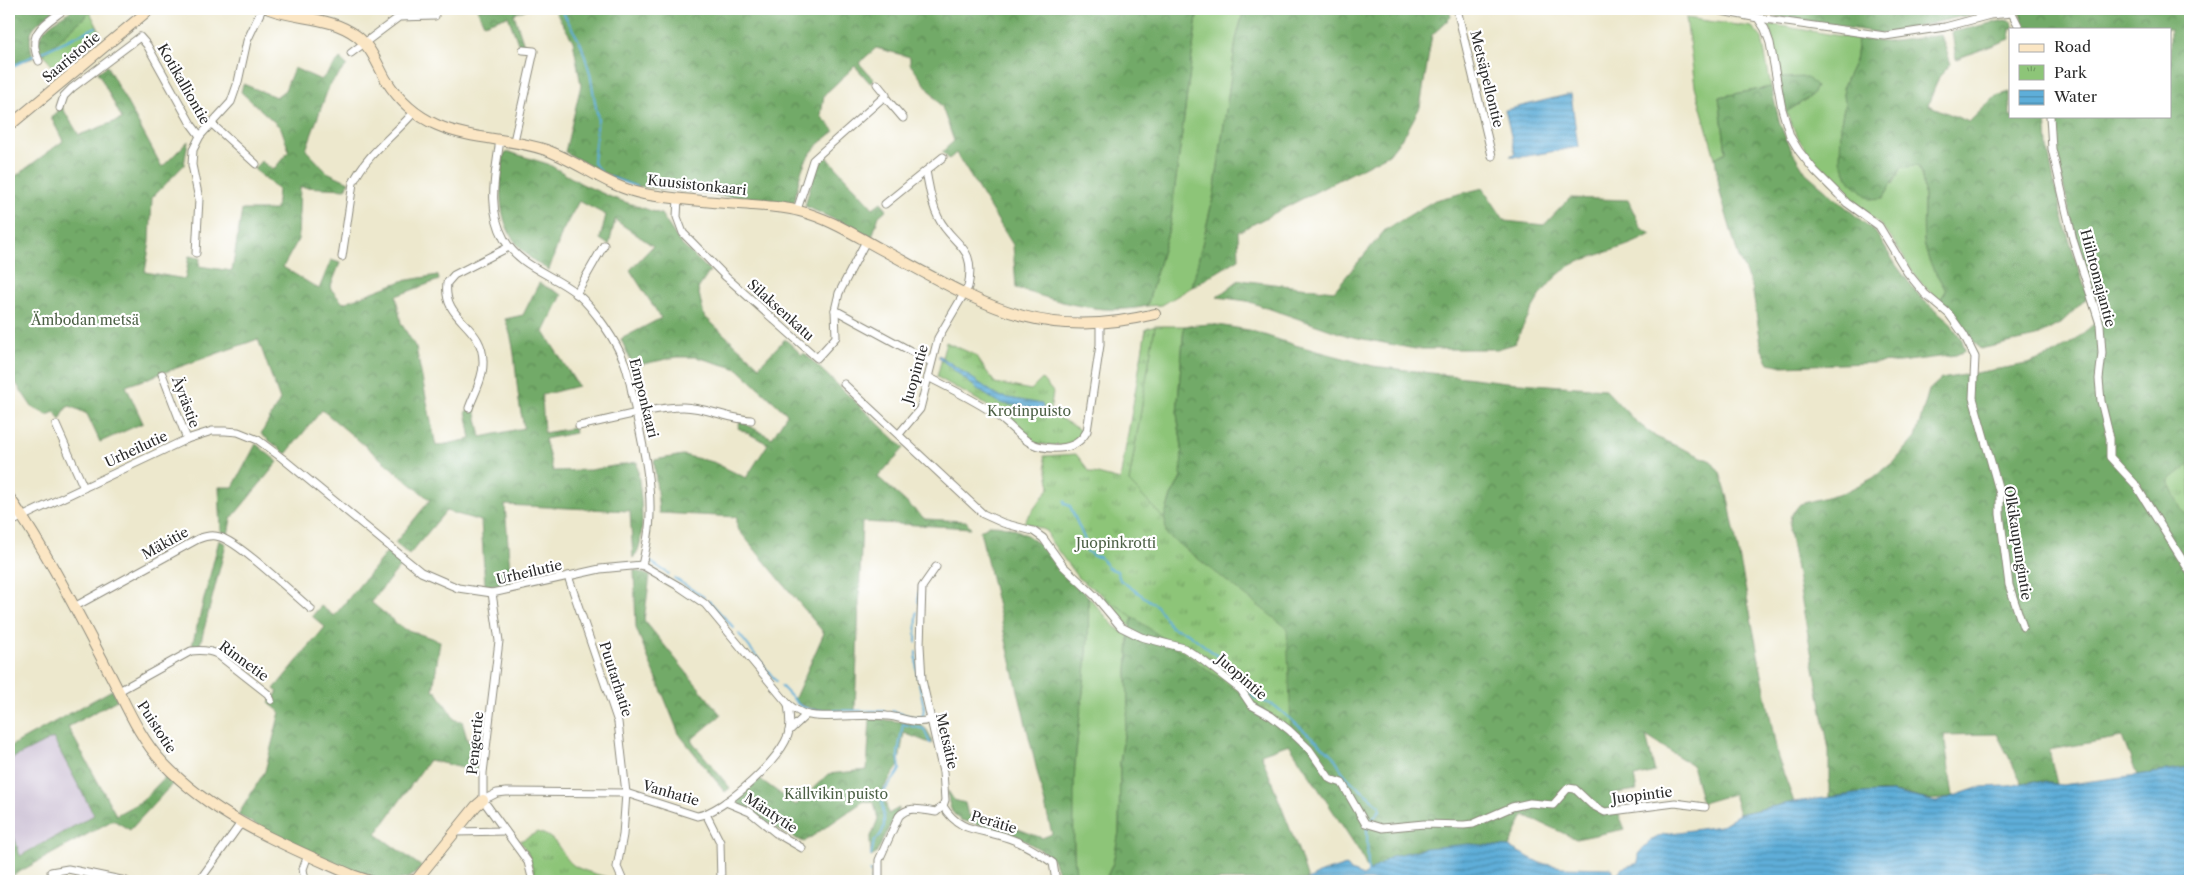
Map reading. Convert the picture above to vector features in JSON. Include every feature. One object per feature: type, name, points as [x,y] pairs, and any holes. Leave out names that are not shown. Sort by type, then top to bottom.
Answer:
[{"type":"street","points":[[39,61],[33,42],[35,36],[40,29],[65,9]]},
{"type":"street","name":"Saaristotie","points":[[9,126],[150,9]]},
{"type":"street","points":[[196,253],[199,199],[192,157],[193,150],[200,136],[231,102],[238,82],[247,41],[262,9]]},
{"type":"street","name":"Kuusistonkaari","points":[[269,9],[338,25],[364,42],[387,82],[414,112],[438,126],[514,141],[562,157],[601,179],[630,190],[678,198],[797,210],[818,216],[999,310],[1062,324],[1100,324],[1155,314]]},
{"type":"street","name":"Metsäpellontie","points":[[1457,9],[1492,156]]},
{"type":"street","points":[[1711,9],[1758,18],[1885,36],[1945,28],[1990,15],[2012,13],[2020,28]]},
{"type":"street","points":[[351,53],[399,18],[435,16]]},
{"type":"street","name":"Olkikaupungintie","points":[[1758,18],[1765,29],[1770,44],[1784,118],[1790,136],[1799,151],[1815,171],[1848,203],[1879,226],[1907,272],[1925,294],[1949,314],[1964,335],[1975,357],[1972,398],[2000,494],[2000,514],[2009,585],[2023,627]]},
{"type":"street","name":"Kotikalliontie","points":[[60,108],[64,96],[72,88],[140,37],[147,45],[191,124],[200,136]]},
{"type":"street","points":[[514,141],[534,52],[523,50]]},
{"type":"street","points":[[877,84],[886,95],[885,97],[903,118]]},
{"type":"street","points":[[797,210],[813,160],[885,97]]},
{"type":"street","points":[[342,257],[350,201],[358,172],[371,154],[402,128],[414,112]]},
{"type":"street","name":"Hiihtomajantie","points":[[2050,118],[2052,149],[2073,240],[2100,324],[2102,353],[2099,379],[2101,401],[2110,438],[2110,457],[2135,484],[2190,572]]},
{"type":"street","points":[[212,124],[256,164]]},
{"type":"street","name":"Emponkaari","points":[[500,139],[493,202],[499,226],[510,247],[536,270],[576,294],[614,342],[625,364],[645,461],[650,507],[648,534],[642,565]]},
{"type":"street","points":[[885,204],[943,157]]},
{"type":"street","name":"Juopintie","points":[[926,172],[938,218],[969,258],[970,279],[942,332],[931,362],[920,409],[899,434],[983,514],[1033,531],[1043,538],[1063,566],[1095,596],[1121,627],[1141,637],[1184,648],[1219,672],[1240,690],[1251,705],[1277,721],[1309,749],[1330,779],[1342,784],[1354,801],[1365,823],[1373,827],[1472,824],[1512,807],[1530,803],[1552,805],[1568,788],[1575,789],[1592,805],[1605,812],[1675,803],[1705,807]]},
{"type":"street","name":"Silaksenkatu","points":[[678,198],[677,217],[683,234],[726,277],[817,358],[836,337],[836,310],[842,284],[866,241]]},
{"type":"street","points":[[576,294],[604,245]]},
{"type":"street","points":[[469,408],[483,371],[483,354],[474,332],[454,314],[447,283],[454,275],[510,247]]},
{"type":"street","points":[[836,310],[931,362]]},
{"type":"street","points":[[928,377],[995,414],[1036,447],[1063,448],[1074,445],[1082,439],[1087,431],[1100,345],[1100,324]]},
{"type":"street","name":"Äyrästie","points":[[162,374],[187,439]]},
{"type":"street","points":[[844,384],[899,434]]},
{"type":"street","points":[[579,426],[663,409],[684,407],[702,409],[734,420],[751,420]]},
{"type":"street","points":[[56,425],[84,488]]},
{"type":"street","name":"Urheilutie","points":[[9,523],[187,439],[212,431],[225,431],[238,432],[258,440],[421,572],[458,588],[492,593],[616,566],[642,565]]},
{"type":"street","name":"Puistotie","points":[[9,498],[23,517],[74,607],[141,731],[163,763],[194,792],[241,823],[308,856],[370,881]]},
{"type":"street","name":"Mäkitie","points":[[74,607],[198,539],[210,535],[220,536],[234,545],[311,609]]},
{"type":"street","points":[[642,565],[705,604],[788,704],[806,715],[870,714],[913,722],[929,720]]},
{"type":"street","name":"Metsätie","points":[[936,567],[922,587],[920,606],[920,664],[929,720],[943,772],[944,806]]},
{"type":"street","name":"Puutarhatie","points":[[568,576],[618,722],[626,793],[623,835],[617,867],[623,881]]},
{"type":"street","name":"Pengertie","points":[[483,800],[483,773],[499,641],[492,593]]},
{"type":"street","name":"Rinnetie","points":[[119,691],[191,651],[199,650],[217,654],[268,694],[271,700]]},
{"type":"street","points":[[788,704],[789,731]]},
{"type":"street","points":[[789,731],[806,715]]},
{"type":"street","name":"Vanhatie","points":[[483,800],[497,793],[506,792],[626,793],[697,816],[706,814],[726,802],[774,759],[789,731]]},
{"type":"street","points":[[410,881],[417,879],[457,832],[476,806],[483,800],[528,862],[533,881]]},
{"type":"street","name":"Mäntytie","points":[[726,802],[750,812],[776,833],[802,848]]},
{"type":"street","points":[[879,881],[879,860],[899,816],[904,811],[912,809],[936,812],[944,806]]},
{"type":"street","name":"Perätie","points":[[944,806],[950,818],[959,824],[1011,839],[1041,854],[1052,863],[1056,881]]},
{"type":"street","points":[[706,814],[720,842],[721,881]]},
{"type":"street","points":[[199,881],[241,823]]},
{"type":"street","points":[[457,832],[506,831]]},
{"type":"street","points":[[305,881],[303,869],[308,856]]},
{"type":"street","points":[[51,872],[68,869],[126,881]]},
{"type":"shaded area","points":[[53,737],[94,815],[19,856],[9,820],[9,760]]},
{"type":"green space","points":[[9,9],[57,9],[33,28],[30,39],[33,58],[9,66]]},
{"type":"green space","points":[[73,9],[87,9],[90,12],[44,54],[39,55],[39,39],[42,33],[53,22]]},
{"type":"green space","points":[[477,9],[527,9],[514,14],[524,45],[519,46],[508,16],[484,24]]},
{"type":"green space","points":[[554,9],[1198,9],[1170,225],[1147,306],[1114,309],[1081,306],[1016,288],[1013,245],[956,153],[949,159],[942,152],[954,141],[942,107],[910,64],[910,57],[876,48],[859,63],[874,80],[870,83],[855,66],[824,95],[821,116],[835,131],[816,147],[805,162],[794,204],[636,186],[599,171],[565,152],[581,85],[573,41]]},
{"type":"green space","points":[[1198,9],[1244,9],[1236,40],[1214,194],[1192,287],[1162,305],[1147,306],[1170,225]]},
{"type":"green space","points":[[1244,9],[1449,9],[1451,17],[1432,35],[1420,107],[1407,131],[1389,154],[1238,232],[1239,259],[1192,287],[1214,194],[1236,40]]},
{"type":"green space","points":[[1731,9],[1994,9],[1886,34]]},
{"type":"green space","points":[[2013,9],[2190,9],[2190,768],[2137,775],[2122,737],[2049,750],[2057,784],[2035,781],[2022,783],[1997,734],[1944,735],[1953,796],[1928,799],[1901,793],[1884,792],[1829,797],[1829,750],[1789,531],[1791,515],[1800,504],[1845,492],[1873,478],[1896,460],[1915,438],[1929,390],[1941,379],[2027,364],[2054,354],[2075,340],[2102,317],[2070,213],[2056,150],[2053,118],[2172,118],[2172,28],[2024,28],[2020,14]]},
{"type":"green space","points":[[90,12],[100,32],[55,70],[44,54]]},
{"type":"green space","points":[[1686,18],[1752,27],[1762,38],[1771,87],[1719,97],[1726,152],[1715,158],[1695,86]]},
{"type":"green space","points":[[2005,20],[2012,22],[2014,28],[2009,28],[2009,39],[1956,59],[1952,32]]},
{"type":"green space","points":[[1769,24],[1858,39],[1855,61],[1843,86],[1845,103],[1841,122],[1893,184],[1902,167],[1918,166],[1922,177],[1924,199],[1925,246],[1930,261],[1946,291],[1940,300],[1923,285],[1884,229],[1848,198],[1820,169],[1798,137],[1786,112],[1810,97],[1815,87],[1779,78]]},
{"type":"green space","points":[[1941,35],[1951,64],[1939,77],[1928,105],[1969,122],[1996,96],[2009,92],[2009,118],[2045,118],[2049,155],[2056,191],[2088,297],[2061,323],[2036,337],[1980,349],[1940,300],[1946,291],[1930,261],[1925,246],[1924,188],[1918,166],[1902,167],[1883,198],[1870,199],[1850,181],[1840,160],[1841,122],[1845,103],[1843,86],[1855,61],[1858,39],[1887,42]]},
{"type":"green space","name":"Ämbodan metsä","points":[[340,59],[347,65],[329,86],[306,150],[327,172],[349,182],[346,189],[300,187],[298,240],[283,267],[319,289],[331,260],[340,263],[330,288],[343,303],[402,281],[438,275],[439,280],[396,296],[401,323],[416,348],[436,446],[471,439],[466,411],[475,409],[481,437],[524,428],[513,346],[505,319],[523,315],[539,283],[562,295],[544,332],[578,386],[542,395],[544,433],[574,428],[575,433],[545,439],[553,471],[590,470],[637,462],[642,527],[641,540],[633,558],[630,511],[505,505],[511,583],[485,586],[481,521],[446,511],[409,555],[395,543],[430,500],[322,410],[286,454],[261,434],[280,400],[258,339],[126,386],[143,423],[100,442],[87,414],[70,406],[66,408],[60,420],[55,412],[47,415],[32,407],[9,373],[9,253],[14,256],[9,231],[9,181],[63,141],[51,117],[57,113],[60,104],[79,135],[122,119],[98,72],[107,66],[162,167],[188,141],[184,165],[152,198],[150,242],[145,272],[185,279],[189,256],[200,258],[199,266],[232,271],[242,210],[276,210],[278,190],[254,169],[261,161],[273,170],[289,151],[281,128],[241,92],[243,84],[276,97],[285,90],[294,68],[321,80]]},
{"type":"green space","points":[[1807,77],[1816,87],[1810,97],[1786,112],[1779,78]]},
{"type":"green space","points":[[1771,87],[1780,124],[1789,146],[1806,173],[1876,233],[1896,265],[1921,298],[1949,321],[1962,340],[1965,351],[1956,355],[1899,362],[1782,366],[1769,363],[1762,350],[1752,287],[1739,258],[1720,193],[1715,158],[1726,152],[1719,97]]},
{"type":"green space","points":[[509,152],[548,164],[582,184],[613,198],[661,214],[681,244],[710,271],[698,289],[704,316],[759,366],[785,339],[802,355],[804,353],[904,448],[878,477],[925,519],[966,521],[971,528],[862,522],[855,710],[815,709],[794,700],[824,633],[737,528],[737,517],[659,513],[654,460],[683,455],[713,462],[746,478],[768,444],[738,428],[740,421],[772,438],[787,414],[738,369],[696,357],[677,357],[633,366],[621,339],[661,318],[630,270],[653,246],[615,220],[609,245],[600,239],[606,215],[579,201],[562,232],[549,270],[532,259],[520,248],[511,235],[505,221],[501,190],[504,154]]},
{"type":"green space","points":[[825,155],[873,208],[881,202],[887,209],[879,216],[872,237],[805,206],[815,169]]},
{"type":"green space","points":[[1483,188],[1505,221],[1544,225],[1570,198],[1628,200],[1641,228],[1651,234],[1627,246],[1583,260],[1559,274],[1541,295],[1514,344],[1497,349],[1415,349],[1348,336],[1247,301],[1217,297],[1239,280],[1334,291],[1385,230],[1435,200]]},
{"type":"green space","points":[[1211,324],[1249,330],[1295,345],[1373,366],[1506,382],[1605,389],[1634,420],[1656,437],[1711,461],[1720,473],[1728,498],[1778,758],[1794,802],[1739,814],[1733,794],[1702,803],[1692,765],[1646,736],[1655,772],[1634,777],[1637,790],[1610,794],[1625,829],[1576,839],[1524,815],[1509,847],[1469,844],[1369,873],[1361,854],[1289,744],[1261,754],[1308,880],[1105,881],[1113,863],[1119,832],[1120,762],[1128,709],[1127,673],[1130,627],[1171,496],[1181,478],[1182,447],[1177,414],[1184,326]]},
{"type":"green space","points":[[1155,326],[1184,326],[1177,414],[1182,447],[1181,478],[1171,496],[1130,627],[1103,601],[1108,551],[1129,482]]},
{"type":"green space","name":"Juopinkrotti","points":[[1155,326],[1129,482],[1165,520],[1166,534],[1287,628],[1291,729],[1078,578],[1050,540],[1047,531],[1024,522],[1050,487],[1044,456],[1076,454],[1090,472],[1120,480],[1146,329]]},
{"type":"green space","name":"Krotinpuisto","points":[[946,342],[975,355],[995,383],[1031,390],[1042,379],[1053,392],[1050,412],[1083,432],[1074,441],[1063,446],[1036,444],[985,404],[937,377]]},
{"type":"green space","points":[[256,444],[278,462],[231,519],[228,535],[221,531],[219,487],[233,487]]},
{"type":"green space","points":[[2190,464],[2190,517],[2182,511],[2168,481]]},
{"type":"green space","points":[[989,525],[1006,527],[1033,539],[1088,596],[1087,655],[1074,773],[1074,845],[1078,881],[1061,881],[1053,859],[1010,832],[960,820],[954,814],[949,803],[948,791],[954,800],[965,803],[968,815],[989,818],[1042,838],[1052,834],[980,531]]},
{"type":"green space","points":[[219,540],[226,544],[200,645],[192,646]]},
{"type":"green space","points":[[387,552],[402,564],[371,602],[402,628],[440,641],[433,691],[437,692],[455,720],[462,721],[468,742],[482,744],[479,772],[429,760],[376,834],[422,867],[407,878],[387,880],[344,868],[320,858],[238,815],[265,771],[280,712],[269,703],[278,692],[274,689],[325,627],[312,616],[321,606],[334,616]]},
{"type":"green space","points":[[634,570],[650,576],[644,620],[721,715],[691,740],[730,788],[725,792],[679,734],[636,628]]},
{"type":"green space","points":[[1088,596],[1115,627],[1129,636],[1128,709],[1120,762],[1119,832],[1113,863],[1105,881],[1079,881],[1075,870],[1073,826],[1074,781],[1087,655]]},
{"type":"green space","points":[[112,690],[117,700],[68,727],[116,815],[142,801],[168,774],[175,781],[130,830],[113,820],[12,876],[13,881],[9,881],[9,820],[20,856],[94,815],[53,738],[9,760],[9,747]]},
{"type":"green space","name":"Källvikin puisto","points":[[870,718],[919,724],[928,732],[932,744],[904,733],[898,767],[883,789],[888,814],[899,808],[876,854],[871,857],[870,839],[878,819],[874,802],[864,801],[804,842],[786,834],[737,804],[737,797],[760,779],[796,805],[828,774],[867,770]]},
{"type":"green space","points":[[538,832],[551,838],[567,859],[576,867],[622,881],[536,881],[528,853],[520,841]]},
{"type":"water","points":[[1571,94],[1578,147],[1522,157],[1510,156],[1515,153],[1505,110]]},
{"type":"water","points":[[939,355],[998,396],[1042,404],[1045,414],[1041,415],[1031,408],[1007,405],[996,401],[967,381],[939,358]]},
{"type":"water","points":[[2190,768],[2190,881],[1306,881],[1321,873],[1346,865],[1351,871],[1363,876],[1392,856],[1426,848],[1469,844],[1509,847],[1540,863],[1562,867],[1611,868],[1613,873],[1617,874],[1622,868],[1638,863],[1638,854],[1650,841],[1664,834],[1720,826],[1739,814],[1794,802],[1863,793],[1893,792],[1936,802],[1980,787],[2009,786],[2035,781],[2062,785]]},
{"type":"waterway","points":[[561,9],[581,44],[590,73],[598,119],[593,162],[601,172]]},
{"type":"waterway","points":[[40,53],[96,27]]},
{"type":"waterway","points":[[9,68],[35,55]]},
{"type":"waterway","points":[[610,177],[637,187]]},
{"type":"waterway","points":[[1064,501],[1065,504],[1070,506],[1087,545],[1087,551],[1093,556],[1100,557],[1108,568],[1117,571],[1120,580],[1157,606],[1171,627],[1188,633],[1238,672],[1253,697],[1275,706],[1334,756],[1337,764],[1347,777],[1380,806],[1380,810],[1371,821]]},
{"type":"waterway","points":[[651,562],[669,574]]},
{"type":"waterway","points":[[674,578],[704,597]]},
{"type":"waterway","points":[[918,593],[918,602]]},
{"type":"waterway","points":[[709,601],[734,628]]},
{"type":"waterway","points":[[916,642],[917,612]]},
{"type":"waterway","points":[[739,634],[776,681]]},
{"type":"waterway","points":[[916,652],[917,677]]},
{"type":"waterway","points":[[892,711],[917,718],[923,716],[924,707],[919,683]]},
{"type":"waterway","points":[[781,686],[800,706],[810,710],[884,711]]},
{"type":"waterway","points":[[871,856],[874,841],[883,830],[882,798],[900,769],[898,753],[903,724],[924,729],[930,743]]},
{"type":"waterway","points":[[1367,827],[1368,873]]}]
